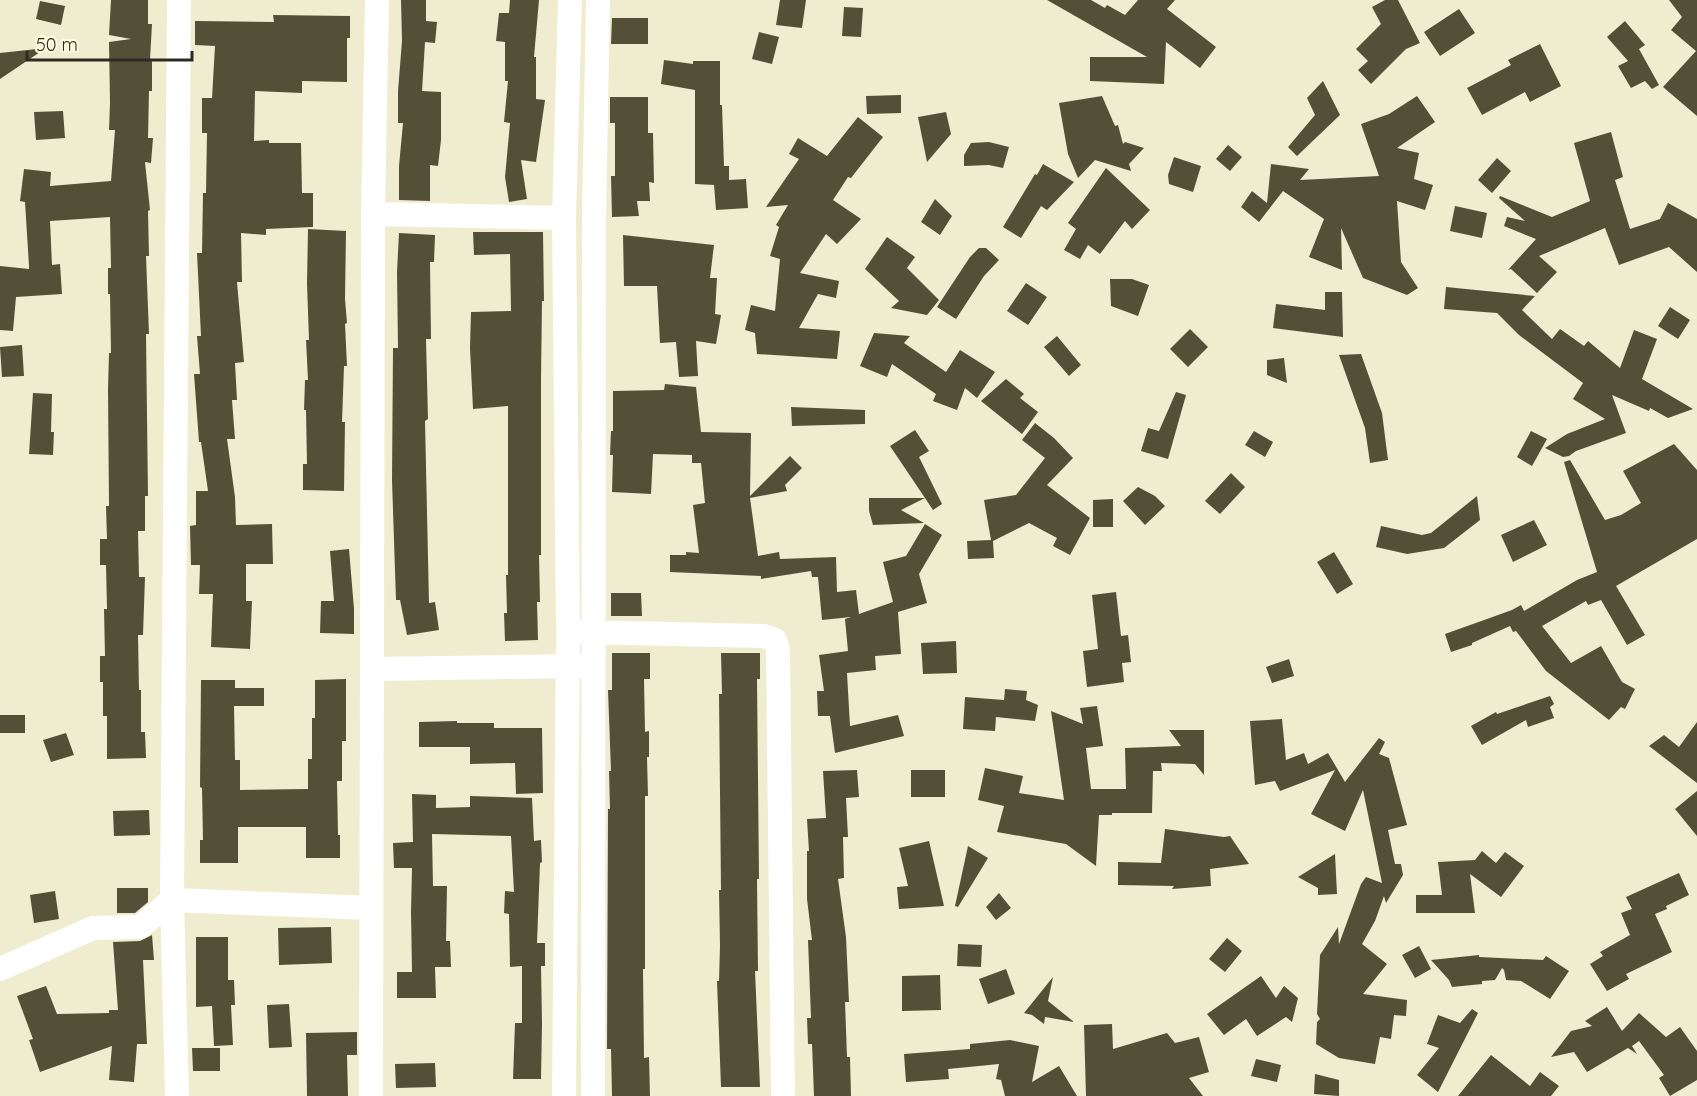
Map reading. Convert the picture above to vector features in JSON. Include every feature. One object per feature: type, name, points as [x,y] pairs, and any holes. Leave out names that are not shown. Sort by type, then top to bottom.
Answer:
[{"type":"street","points":[[177,1096],[172,900],[179,0]]},
{"type":"street","points":[[365,0],[377,0],[374,214],[371,1096]]},
{"type":"street","points":[[564,1096],[568,632],[564,218],[570,0]]},
{"type":"street","points":[[593,1096],[593,441],[598,0]]},
{"type":"street","points":[[374,214],[564,218]]},
{"type":"street","points":[[566,442],[593,441]]},
{"type":"street","points":[[568,632],[764,636],[775,640],[778,650],[783,1096]]},
{"type":"street","points":[[373,669],[593,665]]},
{"type":"street","points":[[565,870],[593,869]]},
{"type":"street","points":[[0,969],[93,928],[140,927],[172,900],[371,908]]},
{"type":"building","points":[[111,0],[148,0],[148,24],[152,24],[150,60],[152,60],[152,91],[149,91],[148,138],[153,138],[151,163],[145,162],[150,210],[148,211],[149,256],[146,256],[149,334],[146,334],[148,496],[145,496],[145,531],[138,531],[139,577],[145,577],[143,635],[138,635],[141,732],[145,732],[146,758],[107,759],[107,716],[103,716],[103,682],[100,682],[100,656],[105,656],[106,565],[100,565],[100,539],[107,539],[106,506],[109,506],[108,389],[109,353],[111,353],[108,268],[111,268],[110,217],[50,221],[52,265],[60,264],[62,294],[16,297],[13,331],[0,330],[0,266],[29,269],[25,202],[20,201],[24,169],[51,172],[50,186],[111,181],[115,130],[109,130],[109,42],[131,39],[109,35]]},
{"type":"building","points":[[401,0],[426,0],[426,21],[437,22],[435,43],[425,42],[422,91],[441,92],[441,140],[438,166],[430,165],[430,201],[399,200],[403,123],[398,123],[402,41]]},
{"type":"building","points":[[510,0],[539,0],[534,57],[536,57],[536,99],[545,100],[536,162],[521,160],[527,199],[509,202],[505,177],[510,123],[504,122],[508,81],[505,81],[505,42],[496,41],[499,13],[509,13]]},
{"type":"building","points":[[780,0],[806,0],[802,28],[776,25]]},
{"type":"building","points":[[1047,0],[1091,0],[1105,8],[1107,5],[1125,15],[1138,0],[1175,0],[1167,9],[1216,47],[1200,68],[1166,42],[1164,84],[1090,81],[1090,57],[1147,57]]},
{"type":"building","points":[[1385,0],[1398,0],[1420,43],[1406,49],[1371,84],[1358,70],[1368,61],[1356,49],[1381,24],[1372,7]]},
{"type":"building","points":[[1669,0],[1697,0],[1697,116],[1663,87],[1696,51],[1671,30],[1682,17]]},
{"type":"building","points":[[40,1],[65,6],[61,25],[36,19]]},
{"type":"building","points":[[844,7],[863,8],[861,37],[842,36]]},
{"type":"building","points":[[1459,9],[1475,33],[1440,56],[1424,32]]},
{"type":"building","points":[[273,15],[350,16],[350,38],[347,38],[347,82],[302,81],[302,93],[255,91],[254,141],[301,143],[302,193],[313,193],[313,227],[266,229],[266,235],[241,233],[242,282],[237,282],[244,362],[235,363],[237,400],[232,400],[235,439],[227,439],[235,497],[236,525],[272,524],[273,564],[246,564],[246,601],[252,601],[250,649],[211,647],[213,594],[199,594],[200,565],[191,565],[190,526],[196,525],[196,491],[208,491],[201,442],[199,442],[194,374],[200,374],[197,336],[201,336],[197,253],[202,253],[203,193],[206,193],[207,133],[202,133],[202,98],[212,98],[215,46],[195,45],[195,21],[274,22]]},
{"type":"building","points":[[612,18],[648,18],[648,44],[611,44]]},
{"type":"building","points":[[1625,21],[1645,45],[1639,49],[1659,85],[1652,89],[1645,81],[1631,88],[1618,66],[1628,61],[1607,37]]},
{"type":"building","points":[[759,32],[779,37],[772,64],[752,59]]},
{"type":"building","points":[[1540,44],[1561,86],[1530,102],[1525,92],[1482,115],[1467,88],[1511,65],[1508,60]]},
{"type":"building","points":[[46,48],[0,79],[0,53]]},
{"type":"building","points":[[664,60],[693,64],[693,61],[720,61],[724,166],[729,166],[729,180],[746,179],[748,208],[716,210],[714,185],[695,184],[695,90],[661,84]]},
{"type":"building","points":[[1323,81],[1340,115],[1297,156],[1288,147],[1315,115],[1307,98]]},
{"type":"building","points":[[901,95],[901,113],[867,114],[866,96]]},
{"type":"building","points":[[1102,96],[1115,126],[1118,125],[1123,144],[1125,142],[1144,148],[1129,164],[1131,171],[1095,160],[1078,178],[1068,154],[1059,103]]},
{"type":"building","points":[[1417,96],[1435,122],[1397,148],[1419,153],[1414,179],[1433,185],[1425,210],[1397,201],[1401,262],[1418,288],[1407,295],[1363,278],[1341,228],[1342,270],[1309,257],[1324,219],[1283,191],[1259,222],[1241,207],[1252,191],[1267,203],[1271,164],[1309,169],[1300,180],[1379,176],[1361,124],[1389,114]]},
{"type":"building","points":[[610,97],[648,97],[648,133],[653,133],[654,183],[649,182],[650,201],[637,201],[639,216],[612,217],[611,176],[615,176],[615,123],[610,123]]},
{"type":"building","points":[[63,111],[65,138],[36,140],[34,112]]},
{"type":"building","points":[[946,112],[951,134],[927,162],[918,117]]},
{"type":"building","points":[[858,117],[883,137],[851,178],[848,177],[833,200],[861,219],[837,244],[826,234],[800,273],[839,281],[836,298],[818,294],[799,328],[840,331],[837,359],[757,354],[755,333],[745,330],[751,305],[775,311],[780,259],[770,256],[779,227],[776,225],[788,205],[766,207],[799,159],[789,154],[798,138],[827,156]]},
{"type":"building","points":[[1611,132],[1623,177],[1615,180],[1630,229],[1660,219],[1668,203],[1697,219],[1697,272],[1669,247],[1619,265],[1605,228],[1539,256],[1557,272],[1537,293],[1511,269],[1508,270],[1536,239],[1504,226],[1507,217],[1525,221],[1499,198],[1500,196],[1552,217],[1590,201],[1574,143]]},
{"type":"building","points":[[989,142],[1009,147],[1003,168],[989,165],[964,166],[964,155],[971,143]]},
{"type":"building","points":[[1228,145],[1242,157],[1230,171],[1216,159]]},
{"type":"building","points":[[1174,157],[1201,166],[1193,192],[1169,184],[1168,175]]},
{"type":"building","points":[[1497,158],[1511,171],[1492,193],[1478,180]]},
{"type":"building","points":[[1043,164],[1074,182],[1047,210],[1041,206],[1021,238],[1003,227]]},
{"type":"building","points":[[1106,168],[1150,210],[1132,229],[1125,221],[1100,254],[1088,245],[1080,259],[1064,250],[1076,229],[1068,223]]},
{"type":"building","points":[[935,199],[952,216],[940,235],[921,222]]},
{"type":"building","points":[[1455,206],[1487,213],[1482,238],[1450,231]]},
{"type":"building","points":[[308,229],[346,231],[347,366],[344,366],[342,422],[345,422],[344,491],[303,490],[303,464],[307,464],[306,410],[304,410],[305,380],[308,380],[306,340],[309,340]]},
{"type":"building","points":[[473,232],[543,232],[541,555],[539,555],[540,602],[537,602],[538,640],[505,641],[504,613],[507,613],[506,575],[508,575],[508,406],[473,409],[471,312],[511,311],[510,254],[474,255]]},
{"type":"building","points":[[399,233],[435,235],[434,262],[430,262],[431,339],[426,339],[428,419],[425,421],[429,603],[435,602],[439,630],[407,635],[400,600],[396,600],[392,480],[393,348],[398,348]]},
{"type":"building","points":[[623,235],[714,245],[710,278],[717,278],[715,314],[721,315],[716,344],[696,341],[698,376],[679,377],[676,342],[660,343],[657,286],[624,286]]},
{"type":"building","points":[[887,237],[915,257],[907,268],[939,300],[927,315],[891,308],[899,301],[865,269]]},
{"type":"building","points":[[979,248],[986,248],[999,260],[984,276],[956,319],[937,307],[970,257]]},
{"type":"building","points":[[1110,279],[1132,279],[1149,285],[1138,316],[1111,306]]},
{"type":"building","points":[[1026,283],[1047,297],[1028,325],[1007,311]]},
{"type":"building","points":[[1446,287],[1535,296],[1522,310],[1552,339],[1560,329],[1584,346],[1588,341],[1620,368],[1634,330],[1657,339],[1642,379],[1693,409],[1668,418],[1650,408],[1649,411],[1612,395],[1626,433],[1563,457],[1545,448],[1567,434],[1605,419],[1573,399],[1583,383],[1519,335],[1497,313],[1444,309]]},
{"type":"building","points":[[1325,292],[1342,292],[1343,337],[1273,328],[1276,304],[1325,310]]},
{"type":"building","points":[[1670,307],[1690,320],[1678,339],[1658,326]]},
{"type":"building","points":[[1190,329],[1208,347],[1188,367],[1170,349]]},
{"type":"building","points":[[874,333],[910,336],[904,343],[946,372],[960,350],[995,372],[977,398],[965,388],[957,410],[933,401],[936,394],[892,364],[887,377],[860,366]]},
{"type":"building","points":[[1057,336],[1081,365],[1069,376],[1044,347]]},
{"type":"building","points":[[22,345],[24,376],[2,377],[0,347]]},
{"type":"building","points":[[1361,354],[1382,413],[1388,460],[1370,463],[1365,428],[1339,355]]},
{"type":"building","points":[[1284,358],[1287,383],[1267,375],[1267,360]]},
{"type":"building","points":[[1006,379],[1024,394],[1020,398],[1038,412],[1022,434],[981,401]]},
{"type":"building","points":[[665,384],[696,387],[701,432],[751,433],[750,496],[790,456],[802,468],[785,485],[787,491],[750,498],[758,556],[779,552],[780,559],[836,557],[837,592],[856,590],[859,614],[893,602],[883,562],[906,556],[925,524],[942,535],[919,574],[927,603],[898,612],[901,654],[875,656],[876,670],[847,673],[850,726],[898,715],[904,736],[835,753],[830,716],[818,716],[817,691],[824,691],[819,655],[848,651],[845,619],[851,617],[822,620],[818,577],[812,577],[811,571],[761,579],[761,576],[670,572],[670,555],[686,555],[686,552],[699,553],[693,505],[705,503],[701,463],[692,463],[692,455],[653,454],[651,494],[612,492],[613,455],[610,455],[611,431],[613,431],[613,391],[664,390]]},
{"type":"building","points":[[1176,392],[1186,395],[1168,459],[1141,451],[1148,428],[1159,431]]},
{"type":"building","points":[[33,393],[52,394],[53,455],[29,454]]},
{"type":"building","points":[[791,407],[865,410],[865,424],[792,426]]},
{"type":"building","points":[[1035,423],[1054,438],[1073,458],[1047,485],[1090,518],[1070,555],[1053,546],[1057,538],[1029,523],[993,541],[994,558],[968,559],[967,541],[991,540],[984,500],[1016,495],[1045,458],[1022,440]]},
{"type":"building","points":[[915,430],[929,451],[919,457],[942,504],[933,510],[890,446]]},
{"type":"building","points":[[1254,431],[1273,442],[1265,457],[1245,445]]},
{"type":"building","points":[[1531,431],[1547,439],[1532,466],[1517,457]]},
{"type":"building","points":[[1674,444],[1697,470],[1697,539],[1616,586],[1645,635],[1627,645],[1601,600],[1588,605],[1586,601],[1542,626],[1571,663],[1601,646],[1622,682],[1635,689],[1625,709],[1621,707],[1609,720],[1546,671],[1510,626],[1472,645],[1451,652],[1445,634],[1521,605],[1524,611],[1577,580],[1597,572],[1564,462],[1570,460],[1605,520],[1621,515],[1641,503],[1623,471]]},
{"type":"building","points":[[1231,473],[1245,487],[1220,514],[1205,501]]},
{"type":"building","points":[[1138,487],[1155,496],[1165,506],[1145,525],[1123,501]]},
{"type":"building","points":[[1477,496],[1480,520],[1444,548],[1407,554],[1376,547],[1381,526],[1422,535],[1431,533]]},
{"type":"building","points":[[869,498],[925,498],[901,510],[924,523],[873,525],[869,511]]},
{"type":"building","points":[[1113,499],[1113,527],[1093,527],[1093,500]]},
{"type":"building","points":[[1534,520],[1547,545],[1513,562],[1501,535]]},
{"type":"building","points":[[349,549],[354,634],[320,633],[321,601],[334,601],[330,551]]},
{"type":"building","points":[[1334,552],[1353,584],[1337,594],[1317,562]]},
{"type":"building","points":[[1116,592],[1121,636],[1128,635],[1131,662],[1122,663],[1124,682],[1087,687],[1083,651],[1098,649],[1092,595]]},
{"type":"building","points":[[611,593],[641,593],[642,616],[611,616]]},
{"type":"building","points":[[956,641],[957,673],[923,674],[921,643]]},
{"type":"building","points":[[612,653],[650,653],[650,679],[644,679],[645,732],[649,731],[649,757],[647,757],[648,796],[645,796],[645,969],[643,969],[644,1058],[649,1057],[650,1096],[612,1096],[611,1049],[607,1049],[608,809],[610,809],[609,771],[611,771],[608,690],[612,690]]},
{"type":"building","points":[[721,653],[760,653],[760,679],[757,679],[758,971],[755,971],[760,1087],[721,1087],[717,981],[719,981],[720,946],[719,890],[721,890],[719,694],[722,694]]},
{"type":"building","points":[[1289,659],[1294,676],[1272,683],[1266,667]]},
{"type":"building","points":[[346,679],[346,741],[342,741],[342,781],[337,781],[340,858],[306,858],[306,827],[238,827],[238,863],[200,863],[200,840],[203,840],[202,788],[200,787],[201,680],[235,680],[235,688],[264,688],[264,706],[234,706],[235,760],[240,760],[240,790],[308,789],[308,759],[312,759],[312,718],[315,718],[315,680]]},
{"type":"building","points":[[1005,689],[1027,691],[1026,700],[1038,705],[1035,721],[996,717],[995,731],[963,729],[965,697],[1004,700]]},
{"type":"building","points":[[1550,696],[1554,704],[1550,707],[1554,718],[1528,727],[1526,720],[1482,745],[1471,726],[1496,712],[1497,714]]},
{"type":"building","points":[[1097,706],[1103,746],[1086,748],[1091,789],[1126,789],[1125,748],[1181,746],[1169,730],[1204,730],[1204,775],[1195,764],[1161,763],[1162,771],[1153,771],[1152,813],[1099,815],[1096,866],[1066,844],[997,832],[1004,806],[978,800],[985,768],[1023,776],[1019,793],[1064,800],[1051,711],[1083,724],[1080,708]]},
{"type":"building","points":[[0,715],[25,715],[25,733],[0,733]]},
{"type":"building","points":[[1282,719],[1286,760],[1304,753],[1308,764],[1328,753],[1345,782],[1379,738],[1385,742],[1379,754],[1389,758],[1407,825],[1388,830],[1395,864],[1401,864],[1403,875],[1386,903],[1384,896],[1375,921],[1362,944],[1387,964],[1363,994],[1407,1000],[1406,1016],[1394,1015],[1391,1039],[1380,1037],[1375,1064],[1339,1058],[1316,1044],[1317,1022],[1320,1019],[1317,1014],[1320,955],[1338,927],[1339,944],[1361,884],[1366,877],[1382,883],[1363,790],[1345,831],[1311,814],[1335,770],[1280,791],[1275,781],[1255,785],[1250,721]]},
{"type":"building","points":[[457,721],[457,723],[494,723],[494,728],[542,728],[543,793],[516,794],[515,763],[470,764],[470,747],[419,747],[419,722]]},
{"type":"building","points":[[1697,722],[1697,783],[1649,746],[1664,735],[1679,747]]},
{"type":"building","points":[[66,733],[74,755],[51,762],[43,740]]},
{"type":"building","points":[[857,770],[859,797],[846,798],[848,837],[843,837],[844,878],[838,879],[846,937],[849,1002],[845,1002],[851,1096],[814,1096],[812,1044],[808,1044],[807,1018],[811,1018],[808,940],[812,940],[807,899],[807,851],[809,851],[807,819],[826,818],[823,771]]},
{"type":"building","points":[[911,770],[945,770],[945,797],[911,797]]},
{"type":"building","points":[[1697,791],[1697,836],[1675,809]]},
{"type":"building","points":[[412,794],[436,795],[436,808],[470,807],[470,796],[532,798],[534,841],[541,840],[542,862],[540,863],[537,943],[545,943],[545,966],[541,966],[541,1079],[513,1079],[515,1023],[522,1023],[522,966],[510,967],[509,914],[504,913],[505,891],[514,892],[511,836],[432,834],[433,886],[447,886],[446,941],[450,941],[451,967],[435,967],[436,998],[397,998],[397,972],[412,972],[412,868],[394,868],[393,843],[413,842]]},
{"type":"building","points":[[149,810],[150,835],[114,836],[113,811]]},
{"type":"building","points":[[1165,829],[1230,836],[1249,864],[1210,869],[1211,886],[1172,889],[1174,886],[1118,885],[1118,862],[1161,863]]},
{"type":"building","points":[[929,841],[944,906],[899,909],[897,887],[908,886],[899,848]]},
{"type":"building","points":[[968,846],[988,858],[958,907],[955,906]]},
{"type":"building","points":[[1482,851],[1496,863],[1505,852],[1524,866],[1501,897],[1470,874],[1475,913],[1416,913],[1416,895],[1442,895],[1438,862],[1475,860]]},
{"type":"building","points":[[1335,854],[1337,894],[1318,895],[1318,888],[1298,877]]},
{"type":"building","points":[[1679,873],[1689,895],[1655,914],[1672,952],[1626,974],[1629,979],[1607,991],[1590,964],[1603,956],[1600,952],[1630,935],[1621,913],[1632,909],[1626,897]]},
{"type":"building","points":[[117,888],[148,888],[148,902],[135,913],[117,913]]},
{"type":"building","points":[[55,891],[59,919],[34,923],[30,895]]},
{"type":"building","points":[[999,893],[1011,908],[996,920],[986,907]]},
{"type":"building","points":[[331,927],[332,963],[279,965],[278,928]]},
{"type":"building","points":[[152,935],[154,960],[143,960],[147,1044],[137,1044],[134,1082],[109,1080],[112,1046],[40,1072],[29,1040],[33,1039],[17,996],[46,986],[57,1014],[109,1013],[109,1010],[118,1010],[113,942],[140,941]]},
{"type":"building","points":[[196,937],[228,937],[228,980],[234,980],[235,1005],[231,1005],[233,1045],[214,1046],[212,1006],[196,1007]]},
{"type":"building","points":[[1227,938],[1242,951],[1225,972],[1209,959]]},
{"type":"building","points":[[958,944],[982,945],[981,967],[957,966]]},
{"type":"building","points":[[1419,946],[1431,969],[1415,978],[1402,955]]},
{"type":"building","points":[[1479,955],[1479,957],[1543,960],[1546,956],[1569,971],[1550,999],[1521,981],[1506,980],[1502,968],[1495,980],[1482,981],[1482,984],[1452,987],[1449,980],[1431,960]]},
{"type":"building","points":[[1006,969],[1015,994],[988,1004],[979,979]]},
{"type":"building","points":[[940,975],[941,1010],[902,1011],[902,976]]},
{"type":"building","points":[[1261,976],[1276,998],[1284,986],[1298,998],[1292,1022],[1286,1017],[1257,1036],[1246,1019],[1224,1035],[1207,1014]]},
{"type":"building","points":[[1053,977],[1048,1001],[1074,1022],[1045,1017],[1044,1024],[1032,1015],[1024,1013]]},
{"type":"building","points":[[289,1004],[292,1047],[269,1048],[267,1005]]},
{"type":"building","points":[[1607,1007],[1622,1031],[1639,1013],[1666,1037],[1680,1027],[1697,1051],[1697,1080],[1670,1096],[1659,1078],[1664,1075],[1639,1041],[1632,1046],[1637,1054],[1628,1048],[1587,1072],[1574,1052],[1551,1057],[1571,1031],[1592,1026],[1585,1021]]},
{"type":"building","points":[[1472,1009],[1478,1013],[1438,1092],[1417,1075],[1439,1048],[1427,1044],[1438,1015],[1460,1023]]},
{"type":"building","points":[[1112,1024],[1113,1049],[1167,1033],[1175,1043],[1199,1037],[1209,1072],[1189,1078],[1203,1096],[1086,1096],[1084,1025]]},
{"type":"building","points":[[357,1032],[357,1055],[347,1055],[348,1096],[307,1096],[306,1033]]},
{"type":"building","points":[[1010,1040],[1039,1046],[1032,1082],[1059,1066],[1077,1096],[1005,1096],[1001,1080],[996,1079],[999,1064],[948,1069],[949,1079],[906,1082],[904,1054],[970,1049],[970,1044]]},
{"type":"building","points":[[192,1048],[220,1048],[220,1071],[193,1071]]},
{"type":"building","points":[[1491,1055],[1530,1086],[1540,1072],[1559,1086],[1551,1096],[1458,1096]]},
{"type":"building","points":[[1256,1059],[1281,1065],[1277,1082],[1251,1076]]},
{"type":"building","points":[[435,1063],[436,1087],[396,1088],[395,1064]]},
{"type":"building","points":[[1315,1074],[1339,1080],[1339,1096],[1314,1094]]}]
